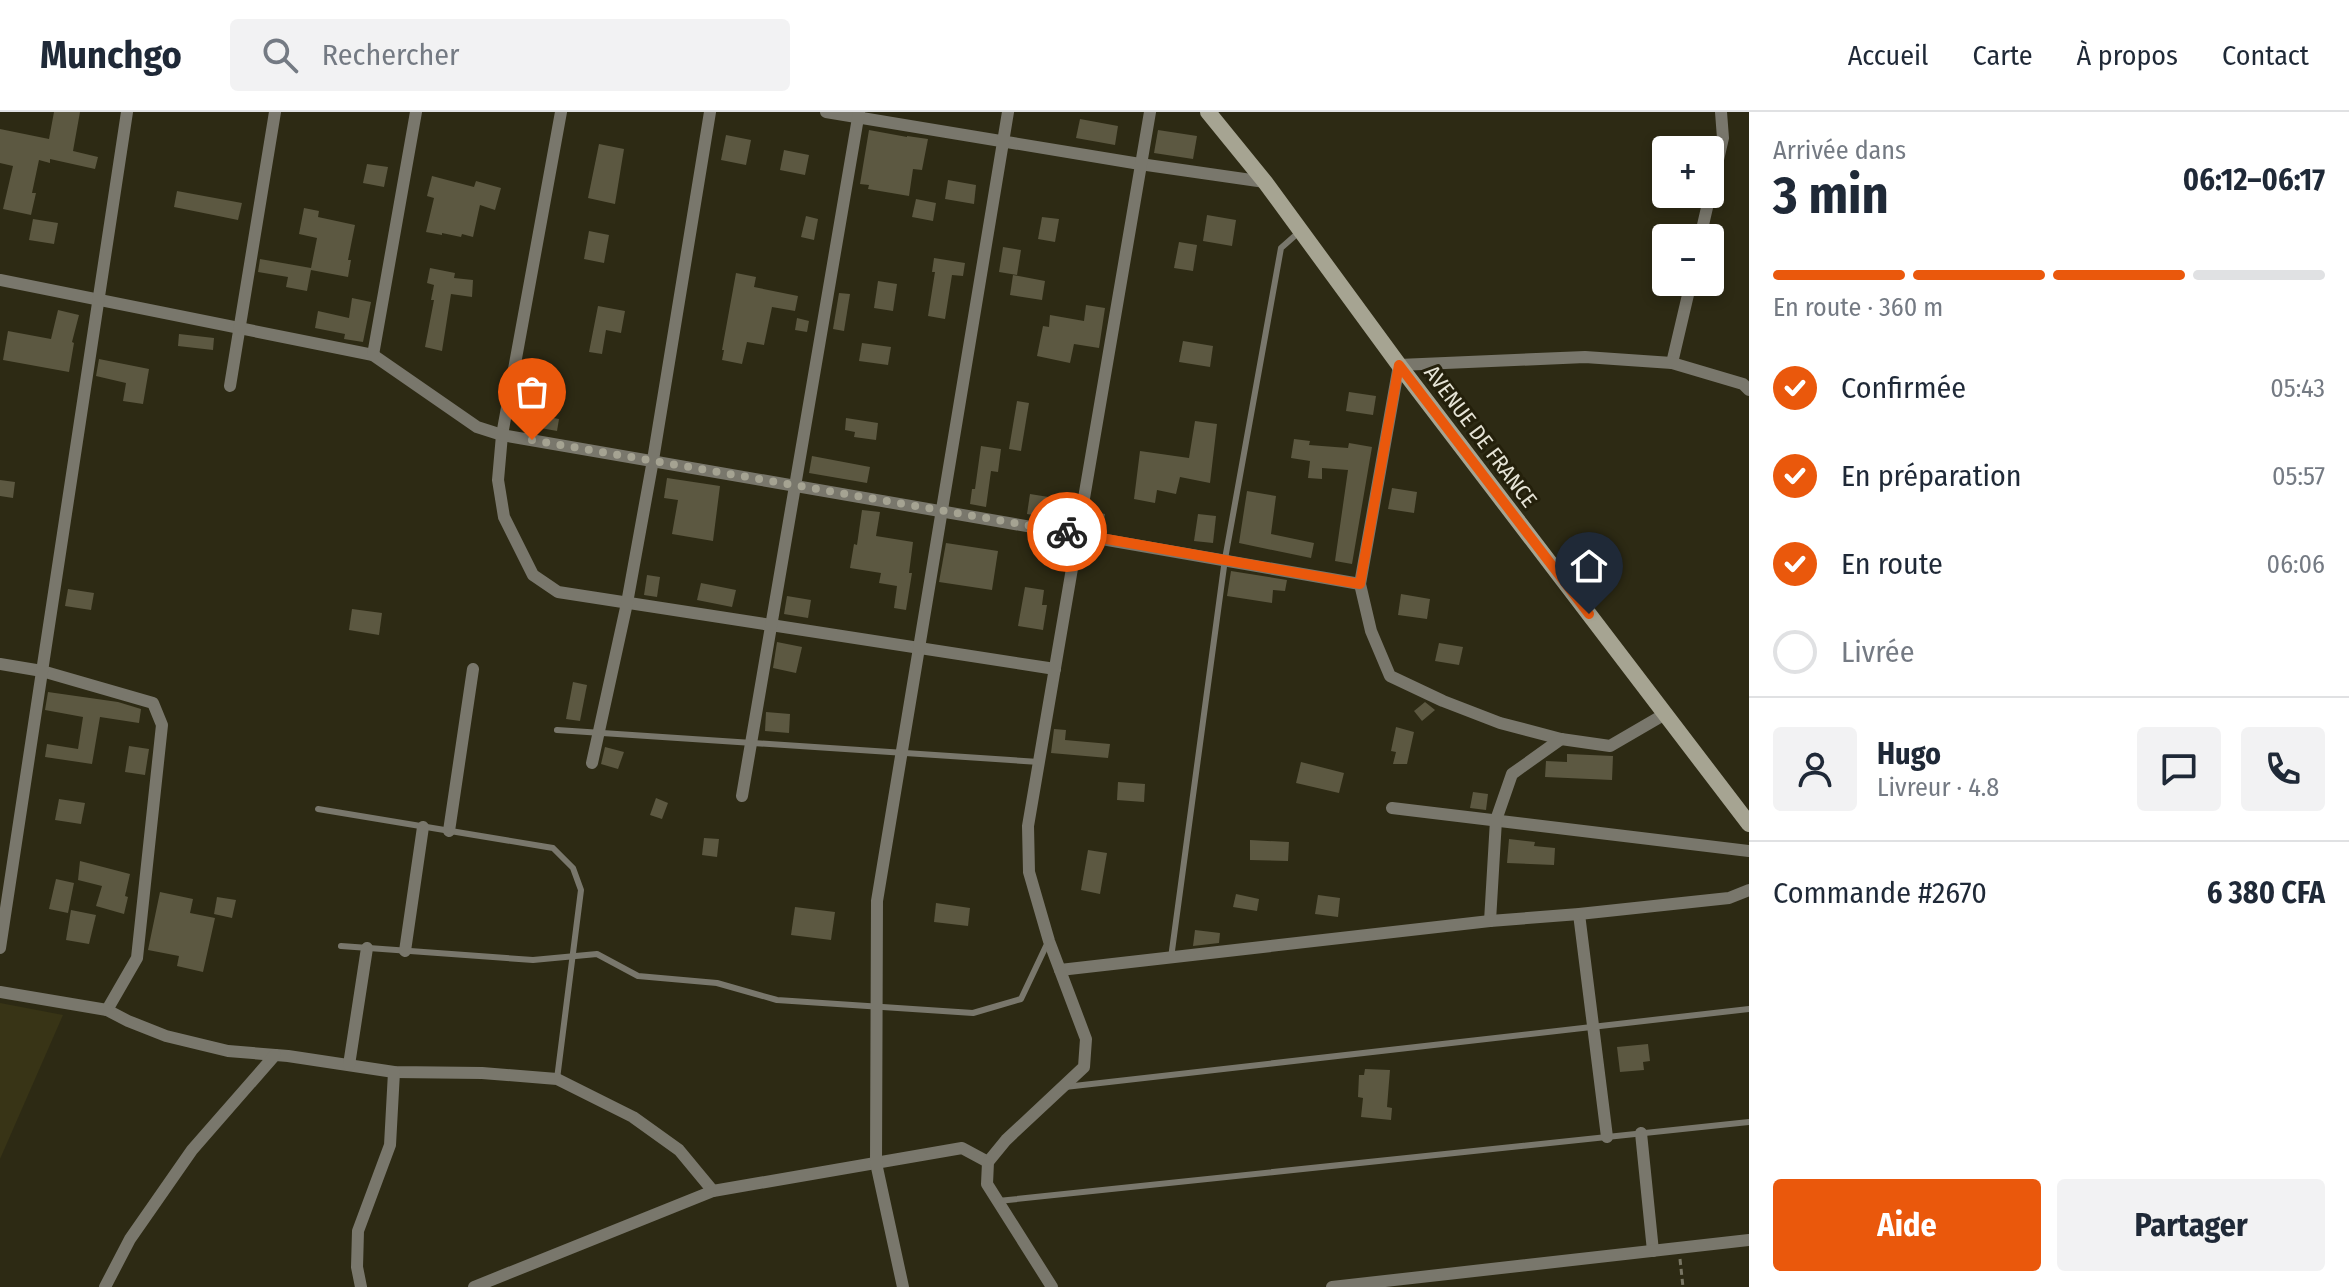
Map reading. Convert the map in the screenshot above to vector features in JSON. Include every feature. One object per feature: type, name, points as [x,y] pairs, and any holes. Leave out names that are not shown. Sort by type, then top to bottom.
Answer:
[{"type":"main road","name":"AVENUE DE FRANCE","points":[[1208,112],[1265,182],[1399,365],[1749,824]]},
{"type":"street","points":[[0,948],[127,112]]},
{"type":"street","points":[[230,386],[275,112]]},
{"type":"street","points":[[373,355],[416,112]]},
{"type":"street","points":[[561,112],[502,435],[498,480],[504,517],[533,575],[558,592],[1055,669]]},
{"type":"street","points":[[592,763],[627,603],[653,460],[710,112]]},
{"type":"street","points":[[826,112],[858,114],[1140,164],[1265,182]]},
{"type":"street","points":[[903,1287],[876,1163],[877,901],[1008,112]]},
{"type":"street","points":[[1052,1287],[987,1184],[988,1162],[1006,1140],[1084,1067],[1086,1039],[1049,941],[1029,872],[1028,826],[1150,112]]},
{"type":"street","points":[[1703,224],[1723,138],[1721,112]]},
{"type":"street","points":[[742,796],[858,114]]},
{"type":"street","points":[[0,280],[373,355],[477,427],[502,435],[1360,584]]},
{"type":"street","points":[[1672,363],[1688,296]]},
{"type":"street","points":[[1665,714],[1610,746],[1561,739],[1500,723],[1390,676],[1371,631],[1360,584],[1399,365],[1585,357],[1672,363],[1743,384],[1749,390]]},
{"type":"street","points":[[0,664],[42,671],[153,703],[162,725],[137,958],[107,1010]]},
{"type":"street","points":[[449,831],[473,669]]},
{"type":"street","points":[[1490,921],[1496,820],[1512,774],[1561,739]]},
{"type":"street","points":[[1392,808],[1749,851]]},
{"type":"street","points":[[405,951],[423,827]]},
{"type":"street","points":[[1060,970],[1490,921],[1729,898],[1749,890]]},
{"type":"street","points":[[1579,914],[1607,1137]]},
{"type":"street","points":[[349,1065],[367,948]]},
{"type":"street","points":[[0,992],[107,1010],[166,1036],[228,1051],[394,1072],[482,1073],[557,1079],[633,1117],[679,1150],[713,1191]]},
{"type":"street","points":[[105,1287],[130,1239],[192,1150],[275,1055]]},
{"type":"street","points":[[361,1287],[357,1267],[358,1231],[390,1145],[394,1072]]},
{"type":"street","points":[[1641,1133],[1653,1251]]},
{"type":"street","points":[[474,1287],[713,1191],[962,1148],[988,1162]]},
{"type":"street","points":[[1332,1287],[1749,1240]]},
{"type":"lane","points":[[1171,958],[1225,559],[1281,248],[1301,230]]},
{"type":"lane","points":[[557,730],[1039,762]]},
{"type":"lane","points":[[318,809],[553,848],[573,868],[581,890],[557,1079]]},
{"type":"lane","points":[[341,946],[533,960],[597,954],[638,976],[717,983],[777,1000],[973,1013],[1021,999],[1049,941]]},
{"type":"lane","points":[[1062,1088],[1749,1009]]},
{"type":"lane","points":[[998,1201],[1749,1122]]},
{"type":"path","points":[[1676,1248],[1683,1287]]},
{"type":"shaded area","points":[[0,1003],[63,1015],[0,1159]]},
{"type":"building","points":[[54,112],[80,112],[73,151],[98,157],[95,169],[50,159],[50,163],[39,160],[31,215],[3,209],[13,166],[0,163],[0,129],[49,139]]},
{"type":"building","points":[[1080,119],[1118,126],[1115,145],[1076,138]]},
{"type":"building","points":[[869,130],[928,139],[922,170],[913,169],[909,196],[868,189],[869,185],[860,184]]},
{"type":"building","points":[[1158,130],[1197,136],[1193,159],[1154,153]]},
{"type":"building","points":[[726,135],[751,140],[746,165],[721,160]]},
{"type":"building","points":[[599,144],[624,149],[615,204],[588,198]]},
{"type":"building","points":[[784,150],[809,155],[805,175],[780,170]]},
{"type":"building","points":[[367,164],[388,167],[384,187],[363,183]]},
{"type":"building","points":[[432,176],[474,187],[476,181],[501,188],[495,210],[480,205],[473,237],[426,232],[434,198],[427,196]]},
{"type":"building","points":[[948,180],[976,185],[974,204],[945,199]]},
{"type":"building","points":[[177,191],[242,203],[238,220],[174,207]]},
{"type":"building","points":[[916,199],[936,203],[933,221],[912,217]]},
{"type":"building","points":[[304,208],[319,211],[318,217],[355,225],[348,277],[311,270],[307,291],[286,287],[288,277],[258,272],[260,259],[311,268],[317,238],[299,234]]},
{"type":"building","points":[[1207,215],[1236,220],[1232,246],[1203,241]]},
{"type":"building","points":[[806,216],[818,219],[814,240],[801,237]]},
{"type":"building","points":[[1042,217],[1059,219],[1055,242],[1038,239]]},
{"type":"building","points":[[33,219],[58,223],[54,244],[29,240]]},
{"type":"building","points":[[589,231],[609,235],[604,263],[584,259]]},
{"type":"building","points":[[1179,242],[1197,245],[1193,271],[1174,268]]},
{"type":"building","points":[[1003,247],[1021,250],[1017,275],[999,272]]},
{"type":"building","points":[[934,258],[965,263],[963,276],[952,275],[945,319],[928,316],[935,272],[932,272]]},
{"type":"building","points":[[430,268],[455,273],[454,278],[473,280],[472,297],[451,294],[442,351],[425,347],[434,300],[431,300],[434,285],[427,283]]},
{"type":"building","points":[[736,273],[756,277],[754,287],[798,296],[795,311],[772,307],[764,345],[747,342],[742,364],[722,360]]},
{"type":"building","points":[[1013,275],[1045,281],[1042,300],[1010,295]]},
{"type":"building","points":[[878,281],[897,284],[893,311],[874,308]]},
{"type":"building","points":[[839,293],[850,294],[844,331],[833,329]]},
{"type":"building","points":[[352,298],[371,302],[363,342],[344,339],[345,334],[315,328],[318,311],[349,318]]},
{"type":"building","points":[[1086,305],[1105,308],[1099,348],[1074,344],[1070,363],[1037,356],[1043,326],[1049,327],[1050,315],[1084,321]]},
{"type":"building","points":[[598,306],[625,311],[621,333],[606,330],[602,354],[589,352]]},
{"type":"building","points":[[58,310],[79,315],[69,372],[3,360],[8,331],[51,339]]},
{"type":"building","points":[[797,318],[809,321],[807,332],[795,330]]},
{"type":"building","points":[[179,334],[214,338],[213,350],[178,346]]},
{"type":"building","points":[[1183,341],[1213,346],[1210,367],[1179,362]]},
{"type":"building","points":[[862,343],[891,347],[888,365],[859,361]]},
{"type":"building","points":[[99,359],[149,369],[143,404],[123,401],[126,383],[96,376]]},
{"type":"building","points":[[1349,392],[1376,396],[1373,415],[1346,411]]},
{"type":"building","points":[[1017,401],[1029,403],[1021,451],[1009,449]]},
{"type":"building","points":[[521,412],[559,419],[557,431],[519,424]]},
{"type":"building","points":[[846,418],[878,423],[876,440],[854,437],[855,432],[845,430]]},
{"type":"building","points":[[1195,421],[1217,424],[1210,483],[1180,477],[1176,494],[1157,490],[1155,503],[1134,499],[1140,451],[1189,458]]},
{"type":"building","points":[[1294,439],[1310,441],[1309,445],[1348,448],[1349,443],[1372,447],[1352,564],[1335,561],[1348,470],[1322,468],[1322,479],[1308,478],[1310,461],[1291,458]]},
{"type":"building","points":[[981,446],[1001,449],[998,472],[991,471],[986,507],[970,504]]},
{"type":"building","points":[[812,456],[870,467],[867,483],[809,473]]},
{"type":"building","points":[[667,478],[720,486],[713,541],[672,534],[678,500],[664,498]]},
{"type":"building","points":[[0,480],[15,482],[13,498],[0,496]]},
{"type":"building","points":[[1392,488],[1417,492],[1414,513],[1388,509]]},
{"type":"building","points":[[1247,491],[1276,496],[1271,534],[1314,543],[1311,558],[1239,543]]},
{"type":"building","points":[[1030,494],[1067,500],[1063,520],[1027,514]]},
{"type":"building","points":[[862,510],[880,512],[876,536],[913,542],[906,610],[894,608],[897,586],[879,583],[881,573],[850,568]]},
{"type":"building","points":[[1093,512],[1105,514],[1103,526],[1091,524]]},
{"type":"building","points":[[1198,514],[1216,516],[1213,543],[1194,541]]},
{"type":"building","points":[[946,543],[998,551],[992,590],[939,582]]},
{"type":"building","points":[[1231,571],[1287,580],[1285,591],[1273,590],[1272,603],[1227,596]]},
{"type":"building","points":[[647,575],[660,577],[657,597],[644,595]]},
{"type":"building","points":[[701,583],[736,590],[732,607],[697,600]]},
{"type":"building","points":[[1025,587],[1044,590],[1042,605],[1047,605],[1043,630],[1018,626]]},
{"type":"building","points":[[68,589],[94,593],[91,610],[65,606]]},
{"type":"building","points":[[1401,594],[1430,599],[1427,619],[1398,615]]},
{"type":"building","points":[[787,596],[811,600],[808,618],[784,614]]},
{"type":"building","points":[[352,609],[382,613],[379,635],[349,630]]},
{"type":"building","points":[[777,642],[802,647],[796,673],[773,668]]},
{"type":"building","points":[[1439,643],[1463,647],[1459,665],[1435,661]]},
{"type":"building","points":[[573,682],[587,685],[580,721],[566,719]]},
{"type":"building","points":[[48,692],[118,702],[141,709],[139,723],[100,717],[92,764],[45,757],[47,744],[78,749],[83,717],[45,710]]},
{"type":"building","points":[[1425,702],[1435,710],[1422,721],[1414,711]]},
{"type":"building","points":[[766,712],[790,714],[789,733],[765,731]]},
{"type":"building","points":[[1396,727],[1414,732],[1407,764],[1393,764],[1396,752],[1391,751]]},
{"type":"building","points":[[1054,729],[1066,730],[1065,740],[1110,744],[1108,758],[1051,753]]},
{"type":"building","points":[[129,746],[149,749],[145,775],[125,772]]},
{"type":"building","points":[[605,747],[624,752],[618,769],[601,764]]},
{"type":"building","points":[[1567,754],[1613,756],[1612,780],[1545,777],[1546,761],[1567,762]]},
{"type":"building","points":[[1301,762],[1344,773],[1339,793],[1296,783]]},
{"type":"building","points":[[1118,782],[1145,784],[1144,802],[1117,800]]},
{"type":"building","points":[[1473,792],[1488,794],[1486,810],[1470,808]]},
{"type":"building","points":[[656,798],[668,803],[662,819],[650,815]]},
{"type":"building","points":[[59,799],[85,803],[81,824],[55,820]]},
{"type":"building","points":[[704,838],[719,839],[717,857],[702,855]]},
{"type":"building","points":[[1509,839],[1555,848],[1554,865],[1507,863]]},
{"type":"building","points":[[1250,840],[1289,842],[1288,861],[1250,860]]},
{"type":"building","points":[[1088,850],[1107,853],[1100,894],[1081,890]]},
{"type":"building","points":[[80,861],[130,874],[124,914],[96,906],[102,886],[78,880]]},
{"type":"building","points":[[56,879],[74,883],[68,913],[49,909]]},
{"type":"building","points":[[160,892],[193,899],[190,913],[215,918],[203,972],[177,966],[179,956],[148,950]]},
{"type":"building","points":[[1236,894],[1259,899],[1257,911],[1233,907]]},
{"type":"building","points":[[1318,895],[1340,898],[1338,917],[1315,914]]},
{"type":"building","points":[[217,897],[236,900],[232,918],[214,914]]},
{"type":"building","points":[[936,903],[970,908],[968,926],[934,922]]},
{"type":"building","points":[[795,907],[835,912],[831,940],[791,935]]},
{"type":"building","points":[[71,910],[96,915],[89,944],[66,940]]},
{"type":"building","points":[[1195,930],[1220,933],[1219,943],[1193,946]]},
{"type":"building","points":[[1648,1044],[1650,1061],[1643,1062],[1644,1070],[1620,1072],[1617,1047]]},
{"type":"building","points":[[1365,1069],[1390,1070],[1387,1107],[1392,1108],[1391,1120],[1361,1117],[1363,1098],[1358,1097],[1359,1075],[1364,1075]]},
{"type":"way so far","points":[[532,440],[1067,532]]},
{"type":"route","points":[[1067,532],[1360,584],[1399,365],[1589,614]]}]
